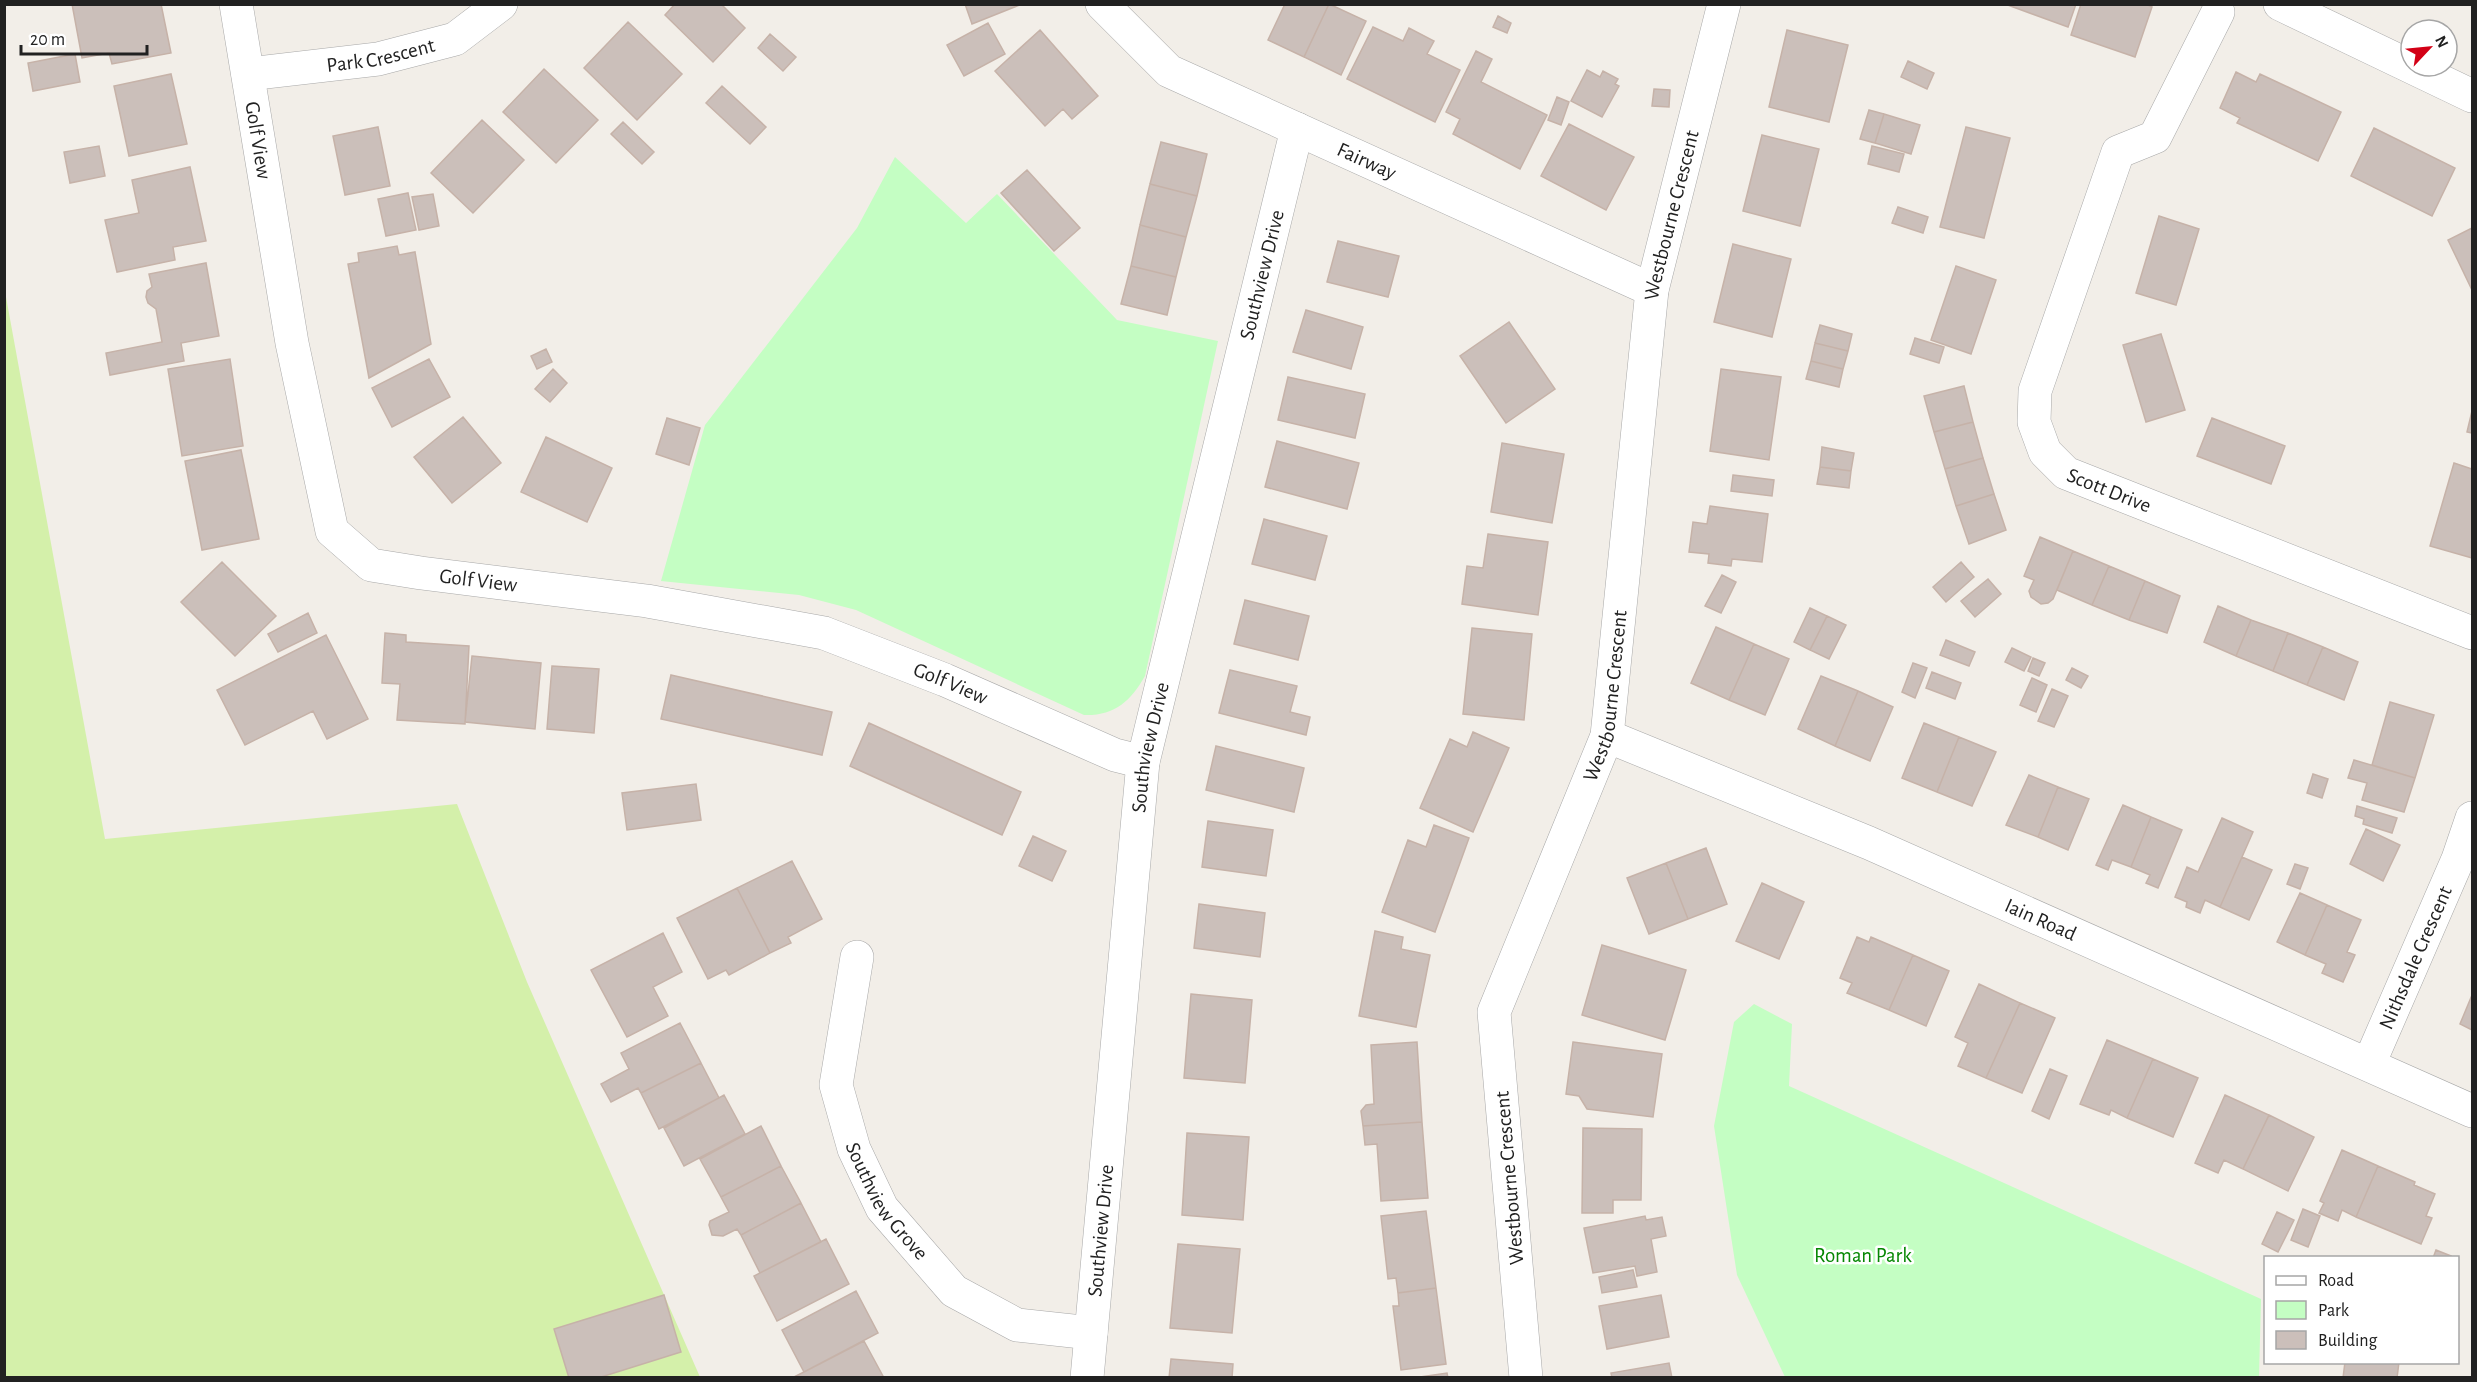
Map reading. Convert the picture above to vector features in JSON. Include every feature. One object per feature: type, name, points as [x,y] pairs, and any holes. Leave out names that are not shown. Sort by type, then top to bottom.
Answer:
[{"type":"street","name":"Golf View","points":[[236,4],[292,343],[332,531],[371,565],[647,601],[824,633],[945,680],[1115,755],[1143,762]]},
{"type":"street","name":"Park Crescent","points":[[248,74],[378,59],[455,39],[501,4]]},
{"type":"street","name":"Fairway","points":[[1102,4],[1169,71],[1652,290]]},
{"type":"street","name":"Westbourne Crescent","points":[[1526,1377],[1494,1012],[1607,736],[1652,290],[1724,4]]},
{"type":"street","points":[[2280,4],[2472,96]]},
{"type":"street","name":"Scott Drive","points":[[2218,12],[2155,137],[2118,152],[2035,392],[2034,422],[2045,452],[2066,473],[2472,633]]},
{"type":"street","name":"Southview Drive","points":[[1087,1377],[1143,762],[1297,129]]},
{"type":"street","name":"Iain Road","points":[[1607,736],[1869,843],[2472,1111]]},
{"type":"street","name":"Nithsdale Crescent","points":[[2369,1064],[2458,859],[2472,818]]},
{"type":"street","name":"Southview Grove","points":[[856,957],[836,1085],[854,1149],[882,1208],[954,1291],[1017,1325],[1091,1333]]},
{"type":"green space","points":[[895,157],[966,223],[997,194],[1117,320],[1218,341],[1145,676],[1127,700],[1113,710],[1095,715],[1084,715],[856,610],[799,595],[661,581],[705,425],[857,228]]},
{"type":"green space","points":[[4,286],[105,839],[457,804],[527,982],[700,1377],[5,1377]]},
{"type":"green space","name":"Roman Park","points":[[1754,1004],[1792,1024],[1789,1086],[2261,1299],[2259,1377],[1785,1377],[1737,1275],[1714,1126],[1734,1022]]},
{"type":"building","points":[[72,4],[161,4],[171,53],[112,64],[109,53],[82,58]]},
{"type":"building","points":[[675,4],[721,4],[745,28],[713,62],[665,15]]},
{"type":"building","points":[[965,4],[1022,4],[972,24]]},
{"type":"building","points":[[1285,4],[1329,4],[1304,57],[1268,40]]},
{"type":"building","points":[[1329,4],[1366,21],[1341,75],[1304,57]]},
{"type":"building","points":[[2005,4],[2076,4],[2068,27]]},
{"type":"building","points":[[2081,4],[2146,4],[2152,7],[2135,57],[2071,35]]},
{"type":"building","points":[[1498,16],[1511,23],[1507,33],[1493,27]]},
{"type":"building","points":[[628,22],[682,74],[637,120],[584,68]]},
{"type":"building","points":[[988,23],[1005,54],[964,76],[947,45]]},
{"type":"building","points":[[1373,27],[1403,41],[1409,28],[1434,41],[1427,54],[1460,70],[1435,122],[1347,79]]},
{"type":"building","points":[[1040,30],[1098,96],[1072,119],[1063,109],[1045,126],[995,71]]},
{"type":"building","points":[[1787,30],[1848,45],[1829,122],[1769,107]]},
{"type":"building","points":[[770,34],[796,57],[783,71],[758,48]]},
{"type":"building","points":[[1476,51],[1492,59],[1481,82],[1547,115],[1520,169],[1453,134],[1460,119],[1446,112]]},
{"type":"building","points":[[75,54],[80,82],[33,91],[28,63]]},
{"type":"building","points":[[1908,61],[1934,73],[1927,89],[1901,77]]},
{"type":"building","points":[[544,69],[598,120],[556,163],[503,112]]},
{"type":"building","points":[[1587,70],[1600,77],[1603,71],[1618,79],[1615,84],[1619,86],[1602,117],[1571,101]]},
{"type":"building","points":[[2236,72],[2256,82],[2260,74],[2341,112],[2318,161],[2237,123],[2240,118],[2220,108]]},
{"type":"building","points":[[171,74],[187,144],[129,156],[114,86]]},
{"type":"building","points":[[722,86],[766,127],[750,144],[706,103]]},
{"type":"building","points":[[1654,89],[1670,90],[1669,107],[1652,106]]},
{"type":"building","points":[[1557,97],[1569,102],[1561,125],[1548,120]]},
{"type":"building","points":[[1869,110],[1884,114],[1875,143],[1860,139]]},
{"type":"building","points":[[1884,114],[1920,125],[1911,154],[1875,143]]},
{"type":"building","points":[[482,120],[524,160],[473,213],[431,173]]},
{"type":"building","points":[[623,122],[654,152],[642,164],[611,134]]},
{"type":"building","points":[[1569,124],[1634,157],[1606,210],[1541,176]]},
{"type":"building","points":[[378,127],[390,186],[345,195],[333,136]]},
{"type":"building","points":[[1966,127],[2010,138],[1984,238],[1940,227]]},
{"type":"building","points":[[2374,128],[2455,168],[2432,216],[2351,176]]},
{"type":"building","points":[[1762,135],[1819,149],[1800,226],[1743,211]]},
{"type":"building","points":[[1161,142],[1207,154],[1197,196],[1150,184]]},
{"type":"building","points":[[99,146],[105,176],[70,183],[64,152]]},
{"type":"building","points":[[1872,146],[1904,154],[1899,172],[1868,164]]},
{"type":"building","points":[[190,167],[206,241],[173,247],[175,260],[117,272],[105,220],[139,213],[132,180]]},
{"type":"building","points":[[1027,170],[1080,228],[1054,251],[1001,193]]},
{"type":"building","points":[[1150,184],[1197,196],[1186,237],[1140,225]]},
{"type":"building","points":[[408,193],[416,230],[386,236],[378,199]]},
{"type":"building","points":[[433,194],[439,226],[419,230],[412,197]]},
{"type":"building","points":[[1898,207],[1928,217],[1923,233],[1892,223]]},
{"type":"building","points":[[2159,216],[2199,229],[2176,305],[2136,293]]},
{"type":"building","points":[[1140,225],[1186,237],[1176,277],[1131,266]]},
{"type":"building","points":[[2472,228],[2472,290],[2448,240]]},
{"type":"building","points":[[1338,241],[1399,256],[1388,297],[1327,282]]},
{"type":"building","points":[[1733,244],[1791,259],[1772,337],[1714,322]]},
{"type":"building","points":[[397,246],[399,255],[415,252],[431,344],[369,378],[348,264],[359,262],[358,253]]},
{"type":"building","points":[[206,263],[219,336],[181,343],[184,361],[110,375],[106,353],[162,342],[156,309],[148,303],[146,297],[147,291],[152,287],[149,274]]},
{"type":"building","points":[[1131,266],[1176,277],[1167,315],[1121,304]]},
{"type":"building","points":[[1956,266],[1996,280],[1971,354],[1931,340]]},
{"type":"building","points":[[1306,310],[1363,327],[1351,369],[1293,352]]},
{"type":"building","points":[[1509,322],[1555,389],[1506,423],[1460,356]]},
{"type":"building","points":[[1820,325],[1852,334],[1848,351],[1815,343]]},
{"type":"building","points":[[2161,334],[2185,410],[2146,422],[2123,345]]},
{"type":"building","points":[[1915,338],[1944,347],[1939,363],[1910,354]]},
{"type":"building","points":[[1815,343],[1848,351],[1843,369],[1811,361]]},
{"type":"building","points":[[546,349],[552,362],[537,369],[531,356]]},
{"type":"building","points":[[230,359],[243,446],[182,456],[168,369]]},
{"type":"building","points":[[429,359],[450,397],[392,427],[372,388]]},
{"type":"building","points":[[1811,361],[1843,369],[1839,387],[1806,379]]},
{"type":"building","points":[[553,369],[567,383],[550,402],[535,389]]},
{"type":"building","points":[[1721,369],[1781,377],[1769,460],[1710,451]]},
{"type":"building","points":[[1288,377],[1365,394],[1355,438],[1278,420]]},
{"type":"building","points":[[1964,386],[1973,422],[1934,432],[1924,396]]},
{"type":"building","points":[[2472,411],[2472,433],[2467,432]]},
{"type":"building","points":[[463,417],[501,463],[452,503],[414,457]]},
{"type":"building","points":[[667,418],[700,428],[689,465],[656,454]]},
{"type":"building","points":[[2212,418],[2285,446],[2271,484],[2197,456]]},
{"type":"building","points":[[1973,422],[1983,458],[1945,469],[1934,432]]},
{"type":"building","points":[[546,437],[612,468],[587,522],[521,492]]},
{"type":"building","points":[[1277,441],[1359,463],[1347,509],[1265,487]]},
{"type":"building","points":[[1502,443],[1564,454],[1552,523],[1491,512]]},
{"type":"building","points":[[1822,447],[1854,453],[1851,471],[1820,467]]},
{"type":"building","points":[[241,450],[259,539],[202,550],[185,461]]},
{"type":"building","points":[[1983,458],[1994,494],[1956,506],[1945,469]]},
{"type":"building","points":[[2454,463],[2472,469],[2472,558],[2430,546]]},
{"type":"building","points":[[1820,467],[1851,471],[1849,488],[1817,484]]},
{"type":"building","points":[[1733,475],[1774,480],[1772,496],[1731,491]]},
{"type":"building","points":[[1994,494],[2006,530],[1969,544],[1956,506]]},
{"type":"building","points":[[1710,506],[1768,514],[1762,562],[1732,559],[1731,566],[1708,563],[1709,554],[1689,552],[1693,522],[1707,524]]},
{"type":"building","points":[[1264,519],[1327,536],[1315,580],[1252,564]]},
{"type":"building","points":[[1488,534],[1548,542],[1538,615],[1462,604],[1467,566],[1483,568]]},
{"type":"building","points":[[2040,537],[2073,551],[2053,599],[2041,604],[2031,597],[2029,591],[2034,580],[2024,576]]},
{"type":"building","points":[[2073,551],[2109,566],[2092,605],[2057,590]]},
{"type":"building","points":[[222,562],[276,616],[235,656],[181,602]]},
{"type":"building","points":[[1961,562],[1974,577],[1946,602],[1933,587]]},
{"type":"building","points":[[2109,566],[2145,581],[2129,620],[2092,605]]},
{"type":"building","points":[[1722,575],[1736,582],[1721,613],[1705,606]]},
{"type":"building","points":[[1988,579],[2001,594],[1975,617],[1961,601]]},
{"type":"building","points":[[2145,581],[2180,596],[2167,633],[2129,620]]},
{"type":"building","points":[[1245,600],[1309,616],[1298,660],[1234,644]]},
{"type":"building","points":[[2218,606],[2251,620],[2236,656],[2204,642]]},
{"type":"building","points":[[1810,608],[1827,616],[1810,650],[1794,642]]},
{"type":"building","points":[[308,613],[317,633],[278,652],[268,634]]},
{"type":"building","points":[[1827,616],[1846,625],[1829,659],[1810,650]]},
{"type":"building","points":[[2251,620],[2288,633],[2273,671],[2236,656]]},
{"type":"building","points":[[1716,627],[1754,644],[1729,700],[1691,683]]},
{"type":"building","points":[[1472,628],[1532,634],[1524,720],[1463,714]]},
{"type":"building","points":[[385,633],[406,635],[406,642],[469,646],[465,724],[397,720],[400,684],[382,683]]},
{"type":"building","points":[[2288,633],[2323,647],[2307,685],[2273,671]]},
{"type":"building","points":[[326,635],[368,719],[327,739],[313,711],[245,745],[217,690]]},
{"type":"building","points":[[1946,640],[1975,652],[1969,666],[1940,655]]},
{"type":"building","points":[[1754,644],[1789,659],[1765,715],[1729,700]]},
{"type":"building","points":[[2323,647],[2358,662],[2344,700],[2307,685]]},
{"type":"building","points":[[2012,648],[2031,657],[2024,671],[2005,662]]},
{"type":"building","points":[[472,656],[541,663],[535,729],[465,722]]},
{"type":"building","points":[[2033,658],[2045,663],[2039,676],[2028,671]]},
{"type":"building","points":[[1913,663],[1927,668],[1915,698],[1902,692]]},
{"type":"building","points":[[552,666],[599,669],[594,733],[547,729]]},
{"type":"building","points":[[2072,668],[2088,676],[2081,688],[2066,680]]},
{"type":"building","points":[[1230,670],[1297,686],[1290,712],[1310,717],[1306,735],[1219,713]]},
{"type":"building","points":[[1932,672],[1961,683],[1955,699],[1926,688]]},
{"type":"building","points":[[671,675],[832,712],[822,755],[661,719]]},
{"type":"building","points":[[1821,676],[1858,691],[1835,746],[1798,729]]},
{"type":"building","points":[[2032,678],[2047,685],[2036,712],[2020,705]]},
{"type":"building","points":[[2052,689],[2068,696],[2054,727],[2038,721]]},
{"type":"building","points":[[1858,691],[1893,707],[1870,761],[1835,746]]},
{"type":"building","points":[[2390,702],[2434,715],[2415,778],[2372,765]]},
{"type":"building","points":[[869,723],[1021,792],[1002,835],[850,766]]},
{"type":"building","points":[[1924,723],[1959,737],[1937,792],[1902,778]]},
{"type":"building","points":[[1473,732],[1509,748],[1473,832],[1420,808],[1450,739],[1467,747]]},
{"type":"building","points":[[1959,737],[1996,752],[1972,806],[1937,792]]},
{"type":"building","points":[[1216,746],[1304,768],[1294,812],[1206,790]]},
{"type":"building","points":[[2354,760],[2415,778],[2404,812],[2362,800],[2367,783],[2348,778]]},
{"type":"building","points":[[2313,774],[2328,779],[2322,798],[2307,793]]},
{"type":"building","points":[[2029,775],[2058,787],[2038,837],[2006,825]]},
{"type":"building","points":[[696,784],[701,820],[627,830],[622,793]]},
{"type":"building","points":[[2058,787],[2089,799],[2068,850],[2038,837]]},
{"type":"building","points":[[2123,805],[2151,817],[2131,867],[2112,860],[2108,870],[2096,865]]},
{"type":"building","points":[[2357,806],[2397,818],[2392,833],[2363,824],[2364,819],[2355,816]]},
{"type":"building","points":[[2151,817],[2182,830],[2158,888],[2146,883],[2150,875],[2131,867]]},
{"type":"building","points":[[2222,818],[2253,832],[2220,907],[2205,900],[2200,913],[2186,907],[2187,902],[2175,897],[2187,867],[2198,872]]},
{"type":"building","points":[[1208,821],[1273,830],[1266,876],[1202,867]]},
{"type":"building","points":[[1434,825],[1469,838],[1435,932],[1382,912],[1408,840],[1426,847]]},
{"type":"building","points":[[2366,829],[2400,845],[2383,881],[2350,864]]},
{"type":"building","points":[[1033,836],[1066,851],[1052,881],[1019,866]]},
{"type":"building","points":[[1706,848],[1727,904],[1688,919],[1666,863]]},
{"type":"building","points":[[2242,857],[2272,870],[2249,920],[2220,907]]},
{"type":"building","points":[[792,861],[822,919],[788,937],[791,943],[770,953],[737,888]]},
{"type":"building","points":[[1666,863],[1688,919],[1649,934],[1627,878]]},
{"type":"building","points":[[2295,864],[2308,868],[2300,889],[2287,884]]},
{"type":"building","points":[[1762,883],[1804,902],[1779,959],[1736,941]]},
{"type":"building","points":[[737,888],[770,953],[729,975],[726,970],[708,979],[677,918]]},
{"type":"building","points":[[2300,893],[2327,905],[2305,955],[2277,942]]},
{"type":"building","points":[[1199,904],[1265,913],[1260,957],[1194,948]]},
{"type":"building","points":[[2327,905],[2361,920],[2347,952],[2355,955],[2343,982],[2322,973],[2326,964],[2305,955]]},
{"type":"building","points":[[1375,931],[1403,937],[1401,949],[1430,955],[1416,1027],[1359,1016]]},
{"type":"building","points":[[663,933],[682,972],[653,987],[668,1016],[627,1037],[591,970]]},
{"type":"building","points":[[1857,937],[1869,942],[1871,937],[1913,955],[1889,1010],[1847,993],[1852,983],[1840,978]]},
{"type":"building","points":[[1602,945],[1686,970],[1665,1040],[1582,1015]]},
{"type":"building","points":[[1913,955],[1949,971],[1926,1026],[1889,1010]]},
{"type":"building","points":[[1979,984],[2020,1003],[1986,1078],[1958,1066],[1968,1043],[1955,1037]]},
{"type":"building","points":[[1191,994],[1252,1000],[1245,1083],[1184,1078]]},
{"type":"building","points":[[2472,995],[2472,1030],[2460,1024]]},
{"type":"building","points":[[2020,1003],[2055,1018],[2022,1093],[1986,1078]]},
{"type":"building","points":[[680,1023],[701,1063],[641,1093],[638,1088],[611,1102],[601,1084],[629,1069],[621,1053]]},
{"type":"building","points":[[2107,1040],[2153,1059],[2127,1118],[2111,1110],[2109,1115],[2080,1104]]},
{"type":"building","points":[[1417,1042],[1422,1122],[1363,1126],[1361,1111],[1366,1105],[1374,1104],[1371,1045]]},
{"type":"building","points":[[1573,1042],[1662,1054],[1653,1117],[1587,1109],[1579,1096],[1566,1094]]},
{"type":"building","points":[[2153,1059],[2198,1078],[2173,1137],[2127,1118]]},
{"type":"building","points":[[701,1063],[719,1098],[659,1129],[641,1093]]},
{"type":"building","points":[[2050,1069],[2067,1076],[2049,1119],[2032,1111]]},
{"type":"building","points":[[724,1095],[745,1134],[684,1166],[664,1128]]},
{"type":"building","points":[[2225,1095],[2269,1115],[2243,1169],[2224,1160],[2218,1173],[2195,1163]]},
{"type":"building","points":[[2269,1115],[2314,1137],[2288,1191],[2243,1169]]},
{"type":"building","points":[[1422,1122],[1428,1198],[1381,1201],[1377,1144],[1365,1145],[1363,1126]]},
{"type":"building","points":[[761,1126],[781,1166],[721,1197],[700,1159]]},
{"type":"building","points":[[1583,1128],[1642,1129],[1641,1200],[1613,1200],[1613,1213],[1582,1213]]},
{"type":"building","points":[[1187,1133],[1249,1137],[1243,1220],[1182,1215]]},
{"type":"building","points":[[2342,1150],[2378,1166],[2356,1217],[2342,1210],[2338,1221],[2319,1213],[2324,1203],[2320,1201]]},
{"type":"building","points":[[781,1166],[801,1203],[741,1235],[737,1229],[723,1236],[712,1235],[710,1221],[729,1212],[721,1197]]},
{"type":"building","points":[[2378,1166],[2415,1182],[2414,1185],[2435,1194],[2426,1216],[2432,1218],[2421,1244],[2356,1217]]},
{"type":"building","points":[[801,1203],[821,1242],[760,1273],[741,1235]]},
{"type":"building","points":[[2303,1209],[2320,1216],[2308,1247],[2291,1240]]},
{"type":"building","points":[[1426,1211],[1436,1288],[1398,1293],[1396,1278],[1388,1279],[1381,1216]]},
{"type":"building","points":[[2277,1212],[2294,1220],[2278,1252],[2262,1244]]},
{"type":"building","points":[[1645,1216],[1646,1220],[1662,1217],[1666,1236],[1651,1239],[1657,1272],[1637,1276],[1635,1266],[1593,1273],[1584,1228]]},
{"type":"building","points":[[826,1239],[849,1284],[777,1321],[754,1276]]},
{"type":"building","points":[[1178,1244],[1240,1249],[1232,1333],[1170,1328]]},
{"type":"building","points":[[2436,1250],[2451,1256],[2434,1256]]},
{"type":"building","points":[[1633,1270],[1637,1287],[1602,1293],[1599,1277]]},
{"type":"building","points":[[1436,1288],[1446,1364],[1401,1370],[1393,1306],[1399,1306],[1398,1293]]},
{"type":"building","points":[[856,1291],[878,1333],[804,1372],[782,1330]]},
{"type":"building","points":[[664,1295],[681,1352],[598,1378],[569,1378],[554,1329]]},
{"type":"building","points":[[1661,1295],[1669,1337],[1607,1349],[1599,1306]]},
{"type":"building","points":[[864,1341],[884,1378],[792,1378],[804,1372]]},
{"type":"building","points":[[1171,1359],[1233,1364],[1232,1378],[1169,1378]]},
{"type":"building","points":[[1669,1363],[1672,1378],[1612,1378],[1611,1373]]},
{"type":"building","points":[[2345,1364],[2399,1364],[2397,1378],[2343,1378]]},
{"type":"building","points":[[1447,1373],[1448,1378],[1413,1378]]}]
